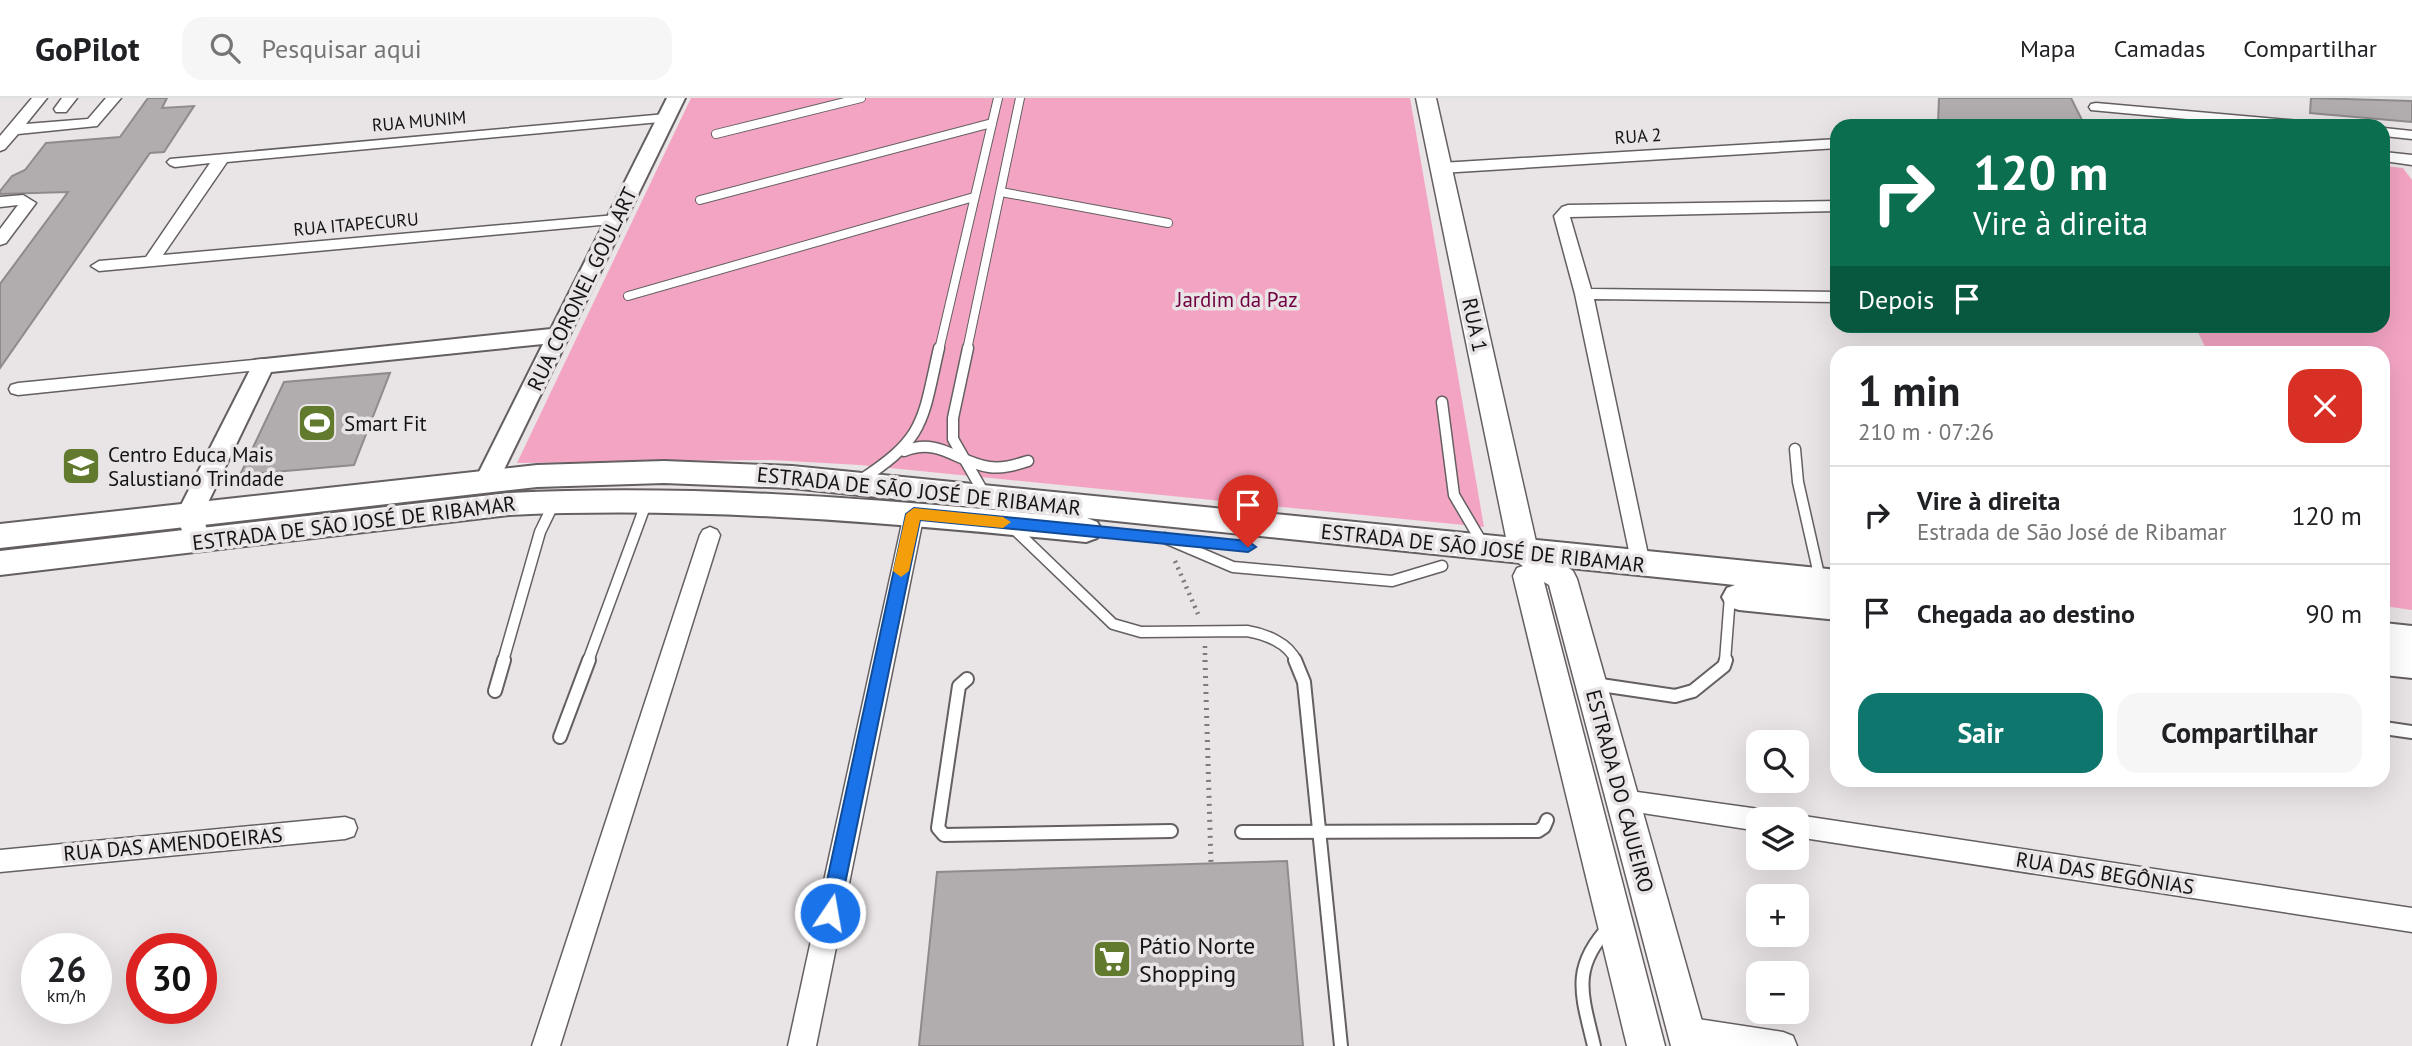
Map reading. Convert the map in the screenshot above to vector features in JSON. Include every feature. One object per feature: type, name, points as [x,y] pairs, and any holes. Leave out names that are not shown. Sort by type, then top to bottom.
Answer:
[{"type":"main road","name":"RUA 1","points":[[1426,98],[1526,564]]},
{"type":"main road","name":"ESTRADA DE SÃO JOSÉ DE RIBAMAR","points":[[0,563],[487,480],[664,472],[792,477],[1486,549],[1562,579],[1730,596],[1830,591]]},
{"type":"main road","name":"ESTRADA DE SÃO JOSÉ DE RIBAMAR","points":[[0,536],[193,528],[555,500],[764,501],[1442,566],[1640,564],[1830,591]]},
{"type":"main road","name":"ESTRADA DO CAJUEIRO","points":[[1526,564],[1646,1046]]},
{"type":"main road","name":"ESTRADA DO CAJUEIRO","points":[[1562,579],[1688,1038]]},
{"type":"main road","points":[[2390,638],[2412,640]]},
{"type":"main road","points":[[2390,662],[2412,664]]},
{"type":"main road","points":[[1615,921],[1655,920]]},
{"type":"street","points":[[0,146],[11,125],[40,98]]},
{"type":"street","points":[[11,125],[92,123],[114,98]]},
{"type":"street","name":"RUA CORONEL GOULART","points":[[487,480],[676,98]]},
{"type":"street","points":[[2096,107],[2232,119]]},
{"type":"street","name":"RUA MUNIM","points":[[175,162],[666,118]]},
{"type":"street","points":[[2390,133],[2412,135]]},
{"type":"street","name":"RUA 2","points":[[1441,168],[1830,144]]},
{"type":"street","points":[[2390,158],[2412,160]]},
{"type":"street","points":[[151,261],[221,159]]},
{"type":"street","points":[[0,202],[23,200],[28,203],[0,240]]},
{"type":"street","points":[[1640,564],[1584,294],[1562,216],[1568,210],[1830,206]]},
{"type":"street","name":"RUA ITAPECURU","points":[[99,266],[616,220]]},
{"type":"street","points":[[1584,294],[1830,297]]},
{"type":"street","points":[[18,389],[559,335]]},
{"type":"street","points":[[193,528],[263,365]]},
{"type":"street","points":[[802,1046],[914,514]]},
{"type":"street","points":[[546,1046],[710,535]]},
{"type":"street","points":[[1623,800],[1746,818]]},
{"type":"street","name":"RUA DAS AMENDOEIRAS","points":[[0,861],[345,828]]},
{"type":"street","name":"RUA DAS BEGÔNIAS","points":[[1809,828],[2412,920]]},
{"type":"street","points":[[1688,1038],[1783,1046]]},
{"type":"lane","points":[[716,134],[861,98]]},
{"type":"lane","points":[[899,455],[909,444],[922,421],[998,98]]},
{"type":"lane","points":[[986,497],[953,439],[953,418],[1020,98]]},
{"type":"lane","points":[[700,200],[992,123]]},
{"type":"lane","points":[[1000,192],[1168,223]]},
{"type":"lane","points":[[628,296],[974,197]]},
{"type":"lane","points":[[1442,402],[1454,495],[1486,549]]},
{"type":"lane","points":[[856,483],[907,450],[926,446],[937,446],[992,468],[1004,468],[1028,461]]},
{"type":"lane","points":[[1795,449],[1798,482],[1830,585]]},
{"type":"lane","points":[[560,737],[648,499]]},
{"type":"lane","points":[[495,691],[540,531],[555,500]]},
{"type":"lane","points":[[1007,523],[1113,624],[1141,632],[1247,631],[1263,634],[1294,656],[1304,682],[1341,1046]]},
{"type":"lane","points":[[1590,683],[1675,696],[1693,691],[1724,666],[1728,651],[1730,596]]},
{"type":"lane","points":[[967,679],[959,686],[957,698],[938,828],[944,835],[1171,831]]},
{"type":"lane","points":[[2390,729],[2412,732]]},
{"type":"lane","points":[[1242,832],[1538,831],[1548,820]]},
{"type":"lane","points":[[1594,1046],[1581,987],[1583,962],[1592,943],[1615,921]]},
{"type":"path","points":[[1165,538],[1205,631],[1211,864]]},
{"type":"green space","name":"Jardim da Paz","points":[[691,98],[1410,98],[1484,527],[860,465],[771,460],[517,463]]},
{"type":"green space","points":[[2390,167],[2403,168],[2412,180],[2412,610],[2390,607],[2390,346],[2205,346],[2198,333],[2390,333]]},
{"type":"building","points":[[148,98],[167,98],[162,108],[194,106],[164,152],[150,153],[0,368],[0,284],[68,192],[0,194],[0,191],[12,176],[25,170],[46,143],[120,137]]},
{"type":"building","points":[[1939,98],[2071,98],[2082,119],[1938,119]]},
{"type":"building","points":[[2311,98],[2412,101],[2412,122],[2310,113]]},
{"type":"building","name":"Smart Fit","points":[[390,373],[354,465],[240,475],[284,382]]},
{"type":"building","name":"Pátio Norte Shopping","points":[[1287,861],[1303,1046],[919,1046],[937,872]]},
{"type":"slow traffic","points":[[901,571],[914,514],[1003,522]]},
{"type":"place","name":"Smart Fit","points":[[317,423]]},
{"type":"place","name":"Centro Educa Mais Salustiano Trindade","points":[[81,466]]},
{"type":"place","name":"Pátio Norte Shopping","points":[[1112,959]]},
{"type":"route","points":[[830,913],[914,514],[1248,547]]}]
